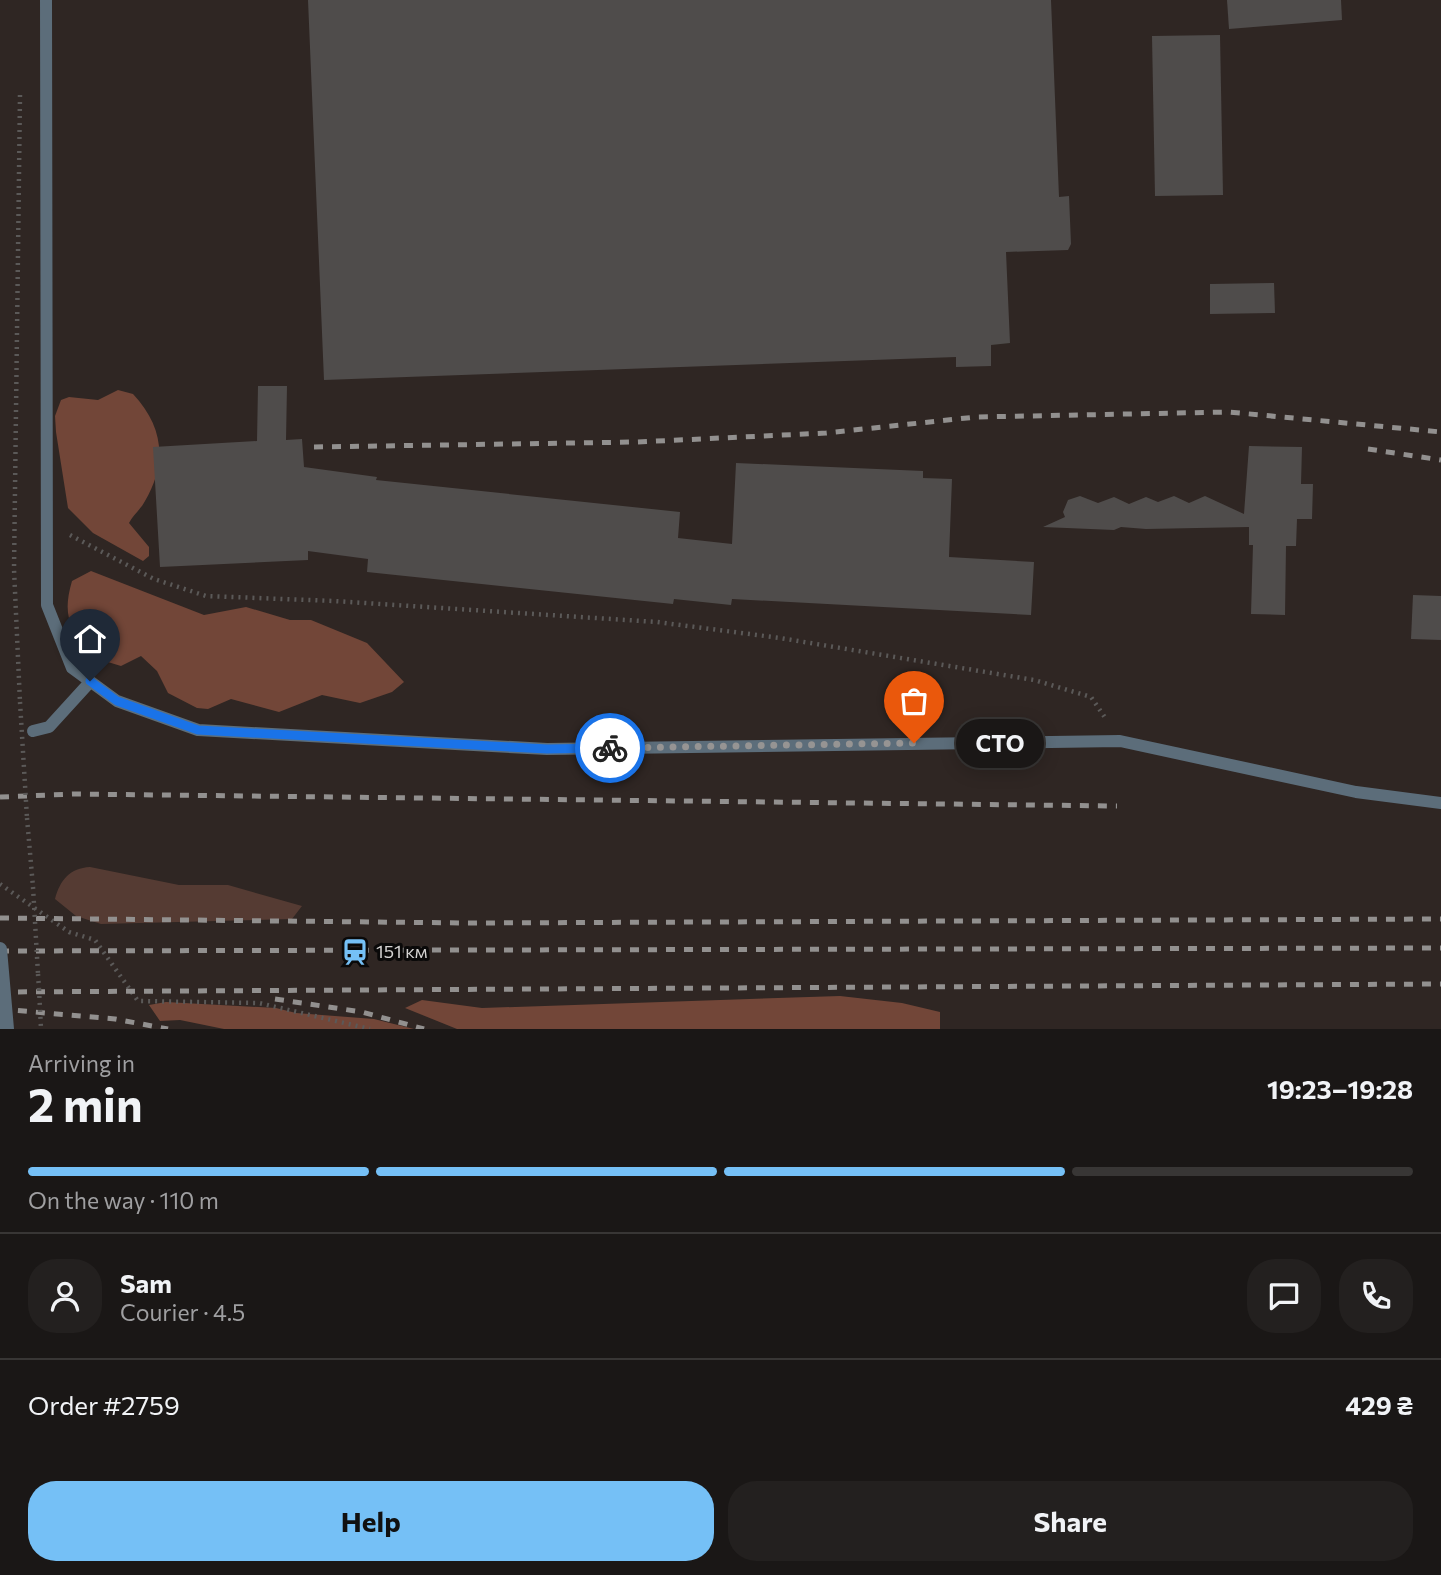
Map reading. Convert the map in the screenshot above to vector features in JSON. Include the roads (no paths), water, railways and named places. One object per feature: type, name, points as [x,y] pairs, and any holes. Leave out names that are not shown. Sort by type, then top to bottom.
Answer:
[{"type":"street","points":[[0,949],[7,1029]]},
{"type":"lane","points":[[46,0],[47,605],[72,668],[117,701],[198,730],[547,749],[1120,741],[1356,792],[1441,803]]},
{"type":"lane","points":[[33,731],[49,727],[90,681]]},
{"type":"railway","points":[[314,447],[637,442],[826,433],[976,417],[1229,412],[1441,432]]},
{"type":"railway","points":[[1368,449],[1441,460]]},
{"type":"railway","points":[[0,797],[75,794],[1117,806]]},
{"type":"railway","points":[[0,918],[469,923],[1441,919]]},
{"type":"railway","points":[[0,951],[1441,948]]},
{"type":"railway","points":[[0,992],[1441,984]]},
{"type":"railway","points":[[275,999],[362,1012],[424,1029]]},
{"type":"railway","points":[[0,1009],[115,1019],[168,1029]]},
{"type":"place","name":"СТО","points":[[914,743]]},
{"type":"place","name":"151 км","points":[[355,952]]}]
